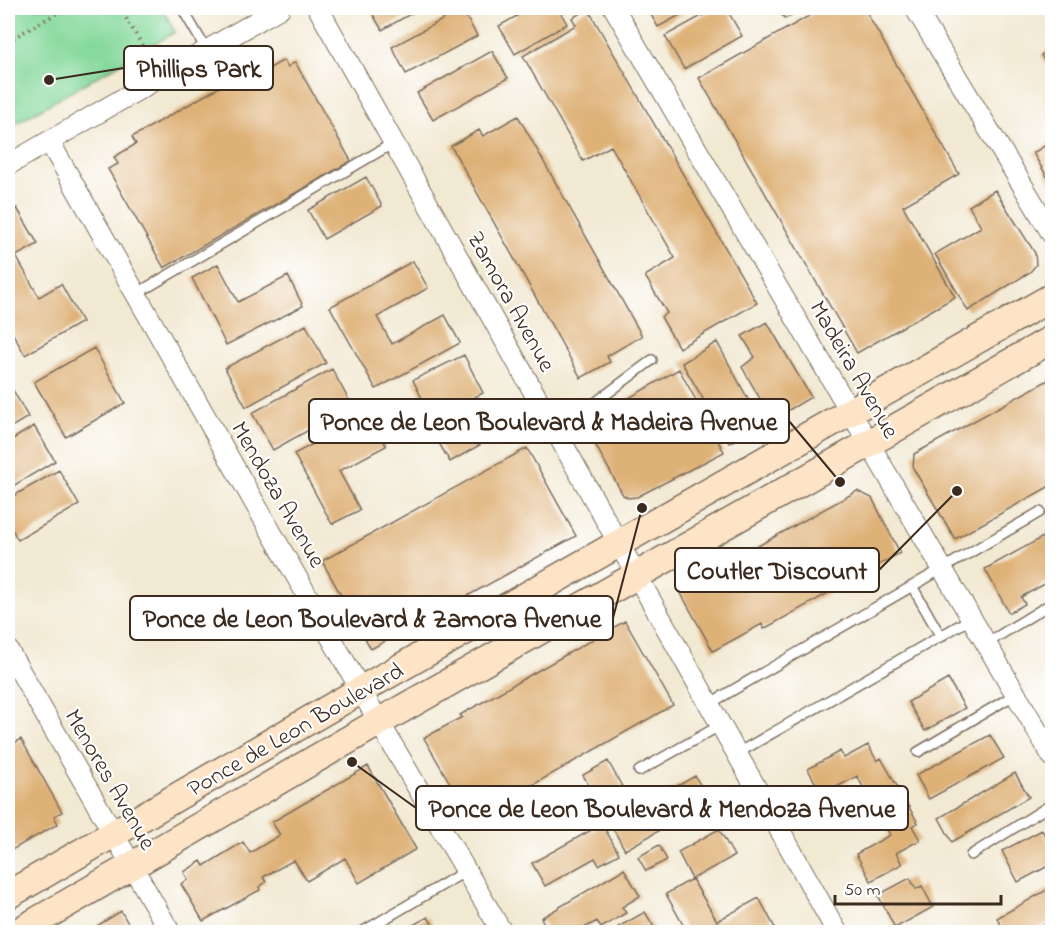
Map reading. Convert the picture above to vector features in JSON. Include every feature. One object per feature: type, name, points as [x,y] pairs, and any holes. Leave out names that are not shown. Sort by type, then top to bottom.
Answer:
[{"type":"street","points":[[8,165],[280,8]]},
{"type":"street","name":"Zamora Avenue","points":[[318,8],[721,725],[834,931]]},
{"type":"street","name":"Madeira Avenue","points":[[614,8],[1053,756]]},
{"type":"street","points":[[915,8],[1053,234]]},
{"type":"street","name":"Mendoza Avenue","points":[[49,141],[379,722],[502,933]]},
{"type":"street","name":"Ponce de Leon Boulevard","points":[[8,895],[361,690],[1053,297]]},
{"type":"street","name":"Ponce de Leon Boulevard","points":[[18,933],[379,722],[1053,339]]},
{"type":"street","name":"Menores Avenue","points":[[8,650],[170,933]]},
{"type":"lane","points":[[182,8],[207,51]]},
{"type":"lane","points":[[136,294],[394,142]]},
{"type":"lane","points":[[556,432],[652,360]]},
{"type":"lane","points":[[709,704],[1040,512]]},
{"type":"lane","points":[[912,586],[941,637]]},
{"type":"lane","points":[[987,643],[1053,603]]},
{"type":"lane","points":[[736,754],[972,618]]},
{"type":"lane","points":[[918,752],[1016,694]]},
{"type":"lane","points":[[639,771],[721,725]]},
{"type":"lane","points":[[971,855],[1053,804]]},
{"type":"lane","points":[[362,933],[466,871]]},
{"type":"path","points":[[8,41],[66,8]]},
{"type":"path","points":[[120,8],[147,53]]},
{"type":"green space","points":[[8,8],[162,8],[175,32],[8,128]]},
{"type":"building","points":[[369,8],[421,8],[382,30]]},
{"type":"building","points":[[512,8],[558,8],[567,24],[515,54],[499,26],[517,16]]},
{"type":"building","points":[[647,8],[693,8],[658,27]]},
{"type":"building","points":[[716,8],[726,8],[742,36],[684,69],[665,36]]},
{"type":"building","points":[[777,8],[803,8],[785,19]]},
{"type":"building","points":[[823,8],[864,8],[959,174],[903,206],[955,297],[857,353],[699,78]]},
{"type":"building","points":[[462,9],[477,36],[406,74],[392,47]]},
{"type":"building","points":[[588,9],[757,303],[679,348],[661,317],[667,313],[645,276],[675,258],[611,146],[583,161],[523,56],[576,25],[572,18]]},
{"type":"building","points":[[1052,48],[1052,70],[1050,71],[1041,55]]},
{"type":"building","points":[[492,51],[508,78],[433,120],[417,93]]},
{"type":"building","points":[[284,60],[288,67],[295,62],[351,161],[164,268],[108,169],[118,164],[114,157],[136,144],[132,137],[258,65],[263,72]]},
{"type":"building","points":[[518,116],[642,336],[607,356],[610,362],[581,378],[451,146],[479,130],[483,136]]},
{"type":"building","points":[[1052,141],[1052,185],[1033,153]]},
{"type":"building","points":[[366,177],[382,206],[324,239],[308,210]]},
{"type":"building","points":[[995,190],[1035,253],[1036,265],[1030,272],[968,311],[935,254],[981,227],[969,206]]},
{"type":"building","points":[[17,208],[38,244],[16,256],[39,297],[61,284],[82,322],[25,355],[8,325],[8,213]]},
{"type":"building","points":[[413,261],[428,288],[377,317],[392,344],[445,315],[460,343],[376,389],[330,307]]},
{"type":"building","points":[[218,264],[238,302],[288,276],[303,306],[226,345],[192,278]]},
{"type":"building","points":[[767,322],[811,397],[772,420],[742,367],[755,357],[742,336]]},
{"type":"building","points":[[306,325],[326,363],[246,407],[225,368]]},
{"type":"building","points":[[717,342],[762,425],[729,443],[682,363]]},
{"type":"building","points":[[94,348],[125,403],[66,437],[34,382]]},
{"type":"building","points":[[464,355],[483,393],[432,419],[413,380]]},
{"type":"building","points":[[332,369],[352,406],[273,450],[252,413]]},
{"type":"building","points":[[679,369],[724,452],[637,497],[628,498],[623,495],[584,424]]},
{"type":"building","points":[[1052,378],[1052,485],[955,539],[913,468],[914,454]]},
{"type":"building","points":[[8,381],[28,417],[8,429]]},
{"type":"building","points":[[488,400],[506,430],[450,462],[432,431]]},
{"type":"building","points":[[369,414],[386,446],[339,471],[360,510],[332,524],[294,454]]},
{"type":"building","points":[[34,426],[55,461],[8,489],[8,442]]},
{"type":"building","points":[[527,448],[576,536],[371,649],[322,561]]},
{"type":"building","points":[[59,470],[79,505],[18,540],[8,522],[8,499]]},
{"type":"building","points":[[857,491],[872,498],[900,553],[764,629],[762,624],[713,651],[679,590]]},
{"type":"building","points":[[1052,532],[1052,580],[1021,597],[1025,604],[1009,613],[985,569]]},
{"type":"building","points":[[625,621],[673,705],[471,820],[424,738]]},
{"type":"building","points":[[948,679],[965,708],[925,731],[908,702]]},
{"type":"building","points":[[990,735],[1004,758],[929,799],[916,775]]},
{"type":"building","points":[[21,739],[62,812],[54,816],[58,824],[8,852],[8,783],[11,781],[8,774],[8,747]]},
{"type":"building","points":[[868,745],[877,761],[881,758],[918,823],[912,826],[920,840],[896,853],[902,864],[871,881],[856,854],[890,835],[857,776],[822,795],[808,769],[840,751],[844,758]]},
{"type":"building","points":[[608,761],[635,810],[695,776],[710,802],[625,850],[583,775]]},
{"type":"building","points":[[368,766],[416,849],[359,883],[345,858],[307,881],[294,860],[263,877],[266,882],[259,887],[260,890],[203,921],[181,884],[188,880],[184,872],[201,861],[204,866],[243,842],[250,853],[280,835],[272,822]]},
{"type":"building","points":[[1015,773],[1029,797],[952,842],[939,818]]},
{"type":"building","points":[[602,824],[619,854],[599,865],[595,858],[545,886],[532,863]]},
{"type":"building","points":[[719,829],[734,856],[692,879],[678,852]]},
{"type":"building","points":[[1042,830],[1052,850],[1052,864],[1018,882],[1002,851]]},
{"type":"building","points":[[659,845],[667,860],[646,871],[638,857]]},
{"type":"building","points":[[624,869],[640,896],[622,907],[626,913],[601,928],[597,921],[584,928],[586,932],[549,932],[541,918]]},
{"type":"building","points":[[910,878],[916,889],[922,886],[933,907],[895,928],[878,895]]},
{"type":"building","points":[[692,879],[717,921],[759,898],[775,928],[767,932],[722,932],[717,923],[700,932],[687,932],[666,894]]},
{"type":"building","points":[[1052,887],[1052,921],[1031,932],[1005,932],[997,918]]},
{"type":"building","points":[[121,911],[133,932],[87,932]]},
{"type":"building","points":[[645,912],[657,932],[620,932],[618,927]]},
{"type":"building","points":[[428,917],[437,932],[412,932],[409,927]]},
{"type":"place","name":"Phillips Park","points":[[49,80]]},
{"type":"place","name":"Ponce de Leon Boulevard & Madeira Avenue","points":[[840,482]]},
{"type":"place","name":"Coutler Discount","points":[[957,491]]},
{"type":"place","name":"Ponce de Leon Boulevard & Zamora Avenue","points":[[642,508]]},
{"type":"place","name":"Ponce de Leon Boulevard & Mendoza Avenue","points":[[352,762]]}]
